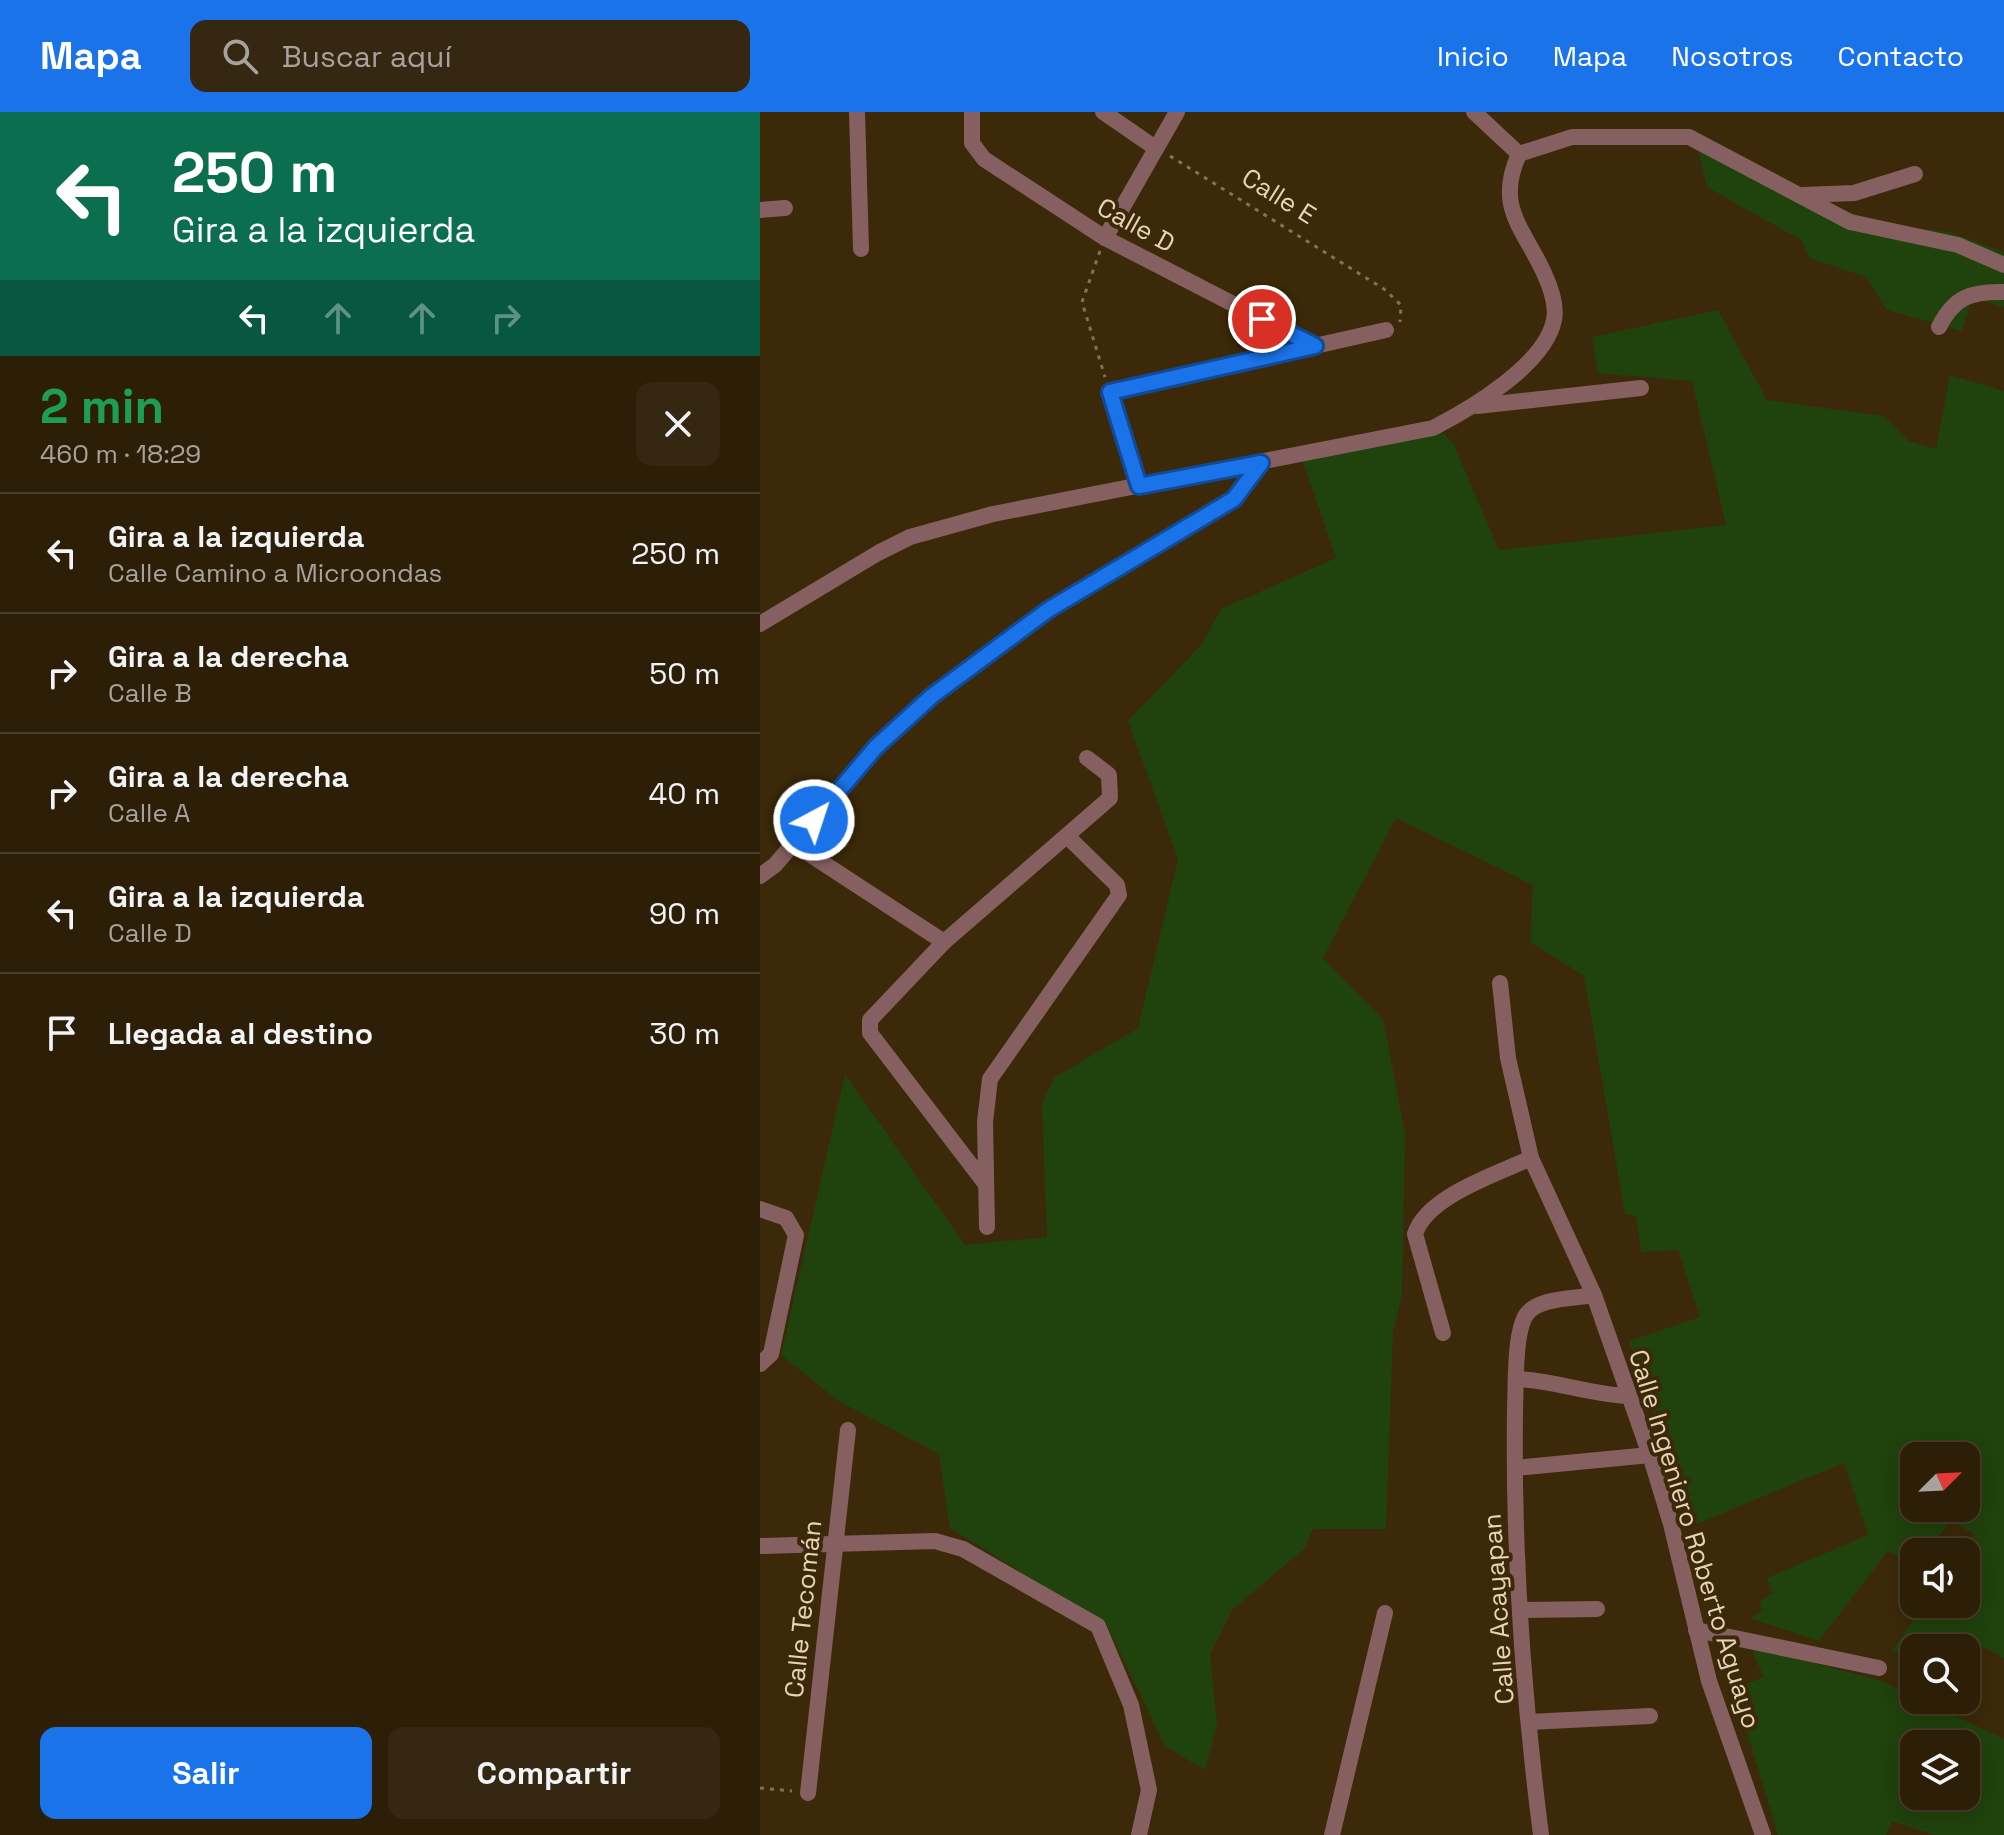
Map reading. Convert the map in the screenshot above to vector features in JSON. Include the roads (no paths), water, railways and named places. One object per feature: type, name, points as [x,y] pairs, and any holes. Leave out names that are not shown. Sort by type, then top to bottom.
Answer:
[{"type":"street","points":[[857,112],[861,249]]},
{"type":"street","name":"Calle D","points":[[972,112],[972,143],[984,159],[1105,238],[1315,346]]},
{"type":"street","points":[[1103,112],[1154,147]]},
{"type":"street","points":[[1105,238],[1154,147],[1177,112]]},
{"type":"street","points":[[1474,112],[1519,154]]},
{"type":"street","points":[[1519,154],[1572,137],[1689,137],[1793,195],[1850,222],[1958,245],[2002,263]]},
{"type":"street","points":[[760,624],[867,559],[910,537],[993,514],[1433,428],[1477,406],[1531,358],[1548,338],[1555,318],[1544,273],[1523,238],[1510,204],[1507,188],[1519,154]]},
{"type":"street","points":[[1793,195],[1825,197],[1854,193],[1915,174]]},
{"type":"street","points":[[760,210],[785,208]]},
{"type":"street","points":[[1939,327],[1949,307],[1966,295],[2004,292]]},
{"type":"street","points":[[1139,486],[1110,392],[1386,330]]},
{"type":"street","points":[[1477,406],[1641,388]]},
{"type":"street","points":[[760,876],[794,844],[876,747],[932,696],[1048,610],[1234,499],[1261,463]]},
{"type":"street","points":[[984,1182],[870,1033],[870,1020],[944,942],[1110,798],[1109,775],[1087,758]]},
{"type":"street","points":[[987,1227],[985,1122],[990,1079],[1119,895],[1117,885],[1068,837]]},
{"type":"street","points":[[794,844],[944,942]]},
{"type":"street","name":"Calle Ingeniero Roberto Aguayo","points":[[1500,983],[1508,1058],[1531,1158],[1594,1295],[1650,1455],[1709,1681],[1763,1835]]},
{"type":"street","points":[[1443,1333],[1415,1234],[1419,1219],[1459,1192],[1531,1158]]},
{"type":"street","points":[[760,1209],[786,1218],[796,1235],[771,1354],[763,1363]]},
{"type":"street","name":"Calle Acayapan","points":[[1541,1835],[1520,1610],[1515,1468],[1516,1379],[1521,1329],[1532,1309],[1594,1295]]},
{"type":"street","points":[[1516,1379],[1549,1380],[1596,1395],[1629,1396]]},
{"type":"street","name":"Calle Tecomán","points":[[808,1793],[833,1544],[848,1430]]},
{"type":"street","points":[[1515,1468],[1650,1455]]},
{"type":"street","points":[[760,1546],[935,1541],[963,1549],[1098,1626],[1131,1705],[1149,1790],[1139,1835]]},
{"type":"street","points":[[1520,1610],[1597,1609]]},
{"type":"street","points":[[1332,1835],[1385,1613]]},
{"type":"street","points":[[1696,1630],[1879,1668]]},
{"type":"street","points":[[1529,1722],[1650,1716]]}]
